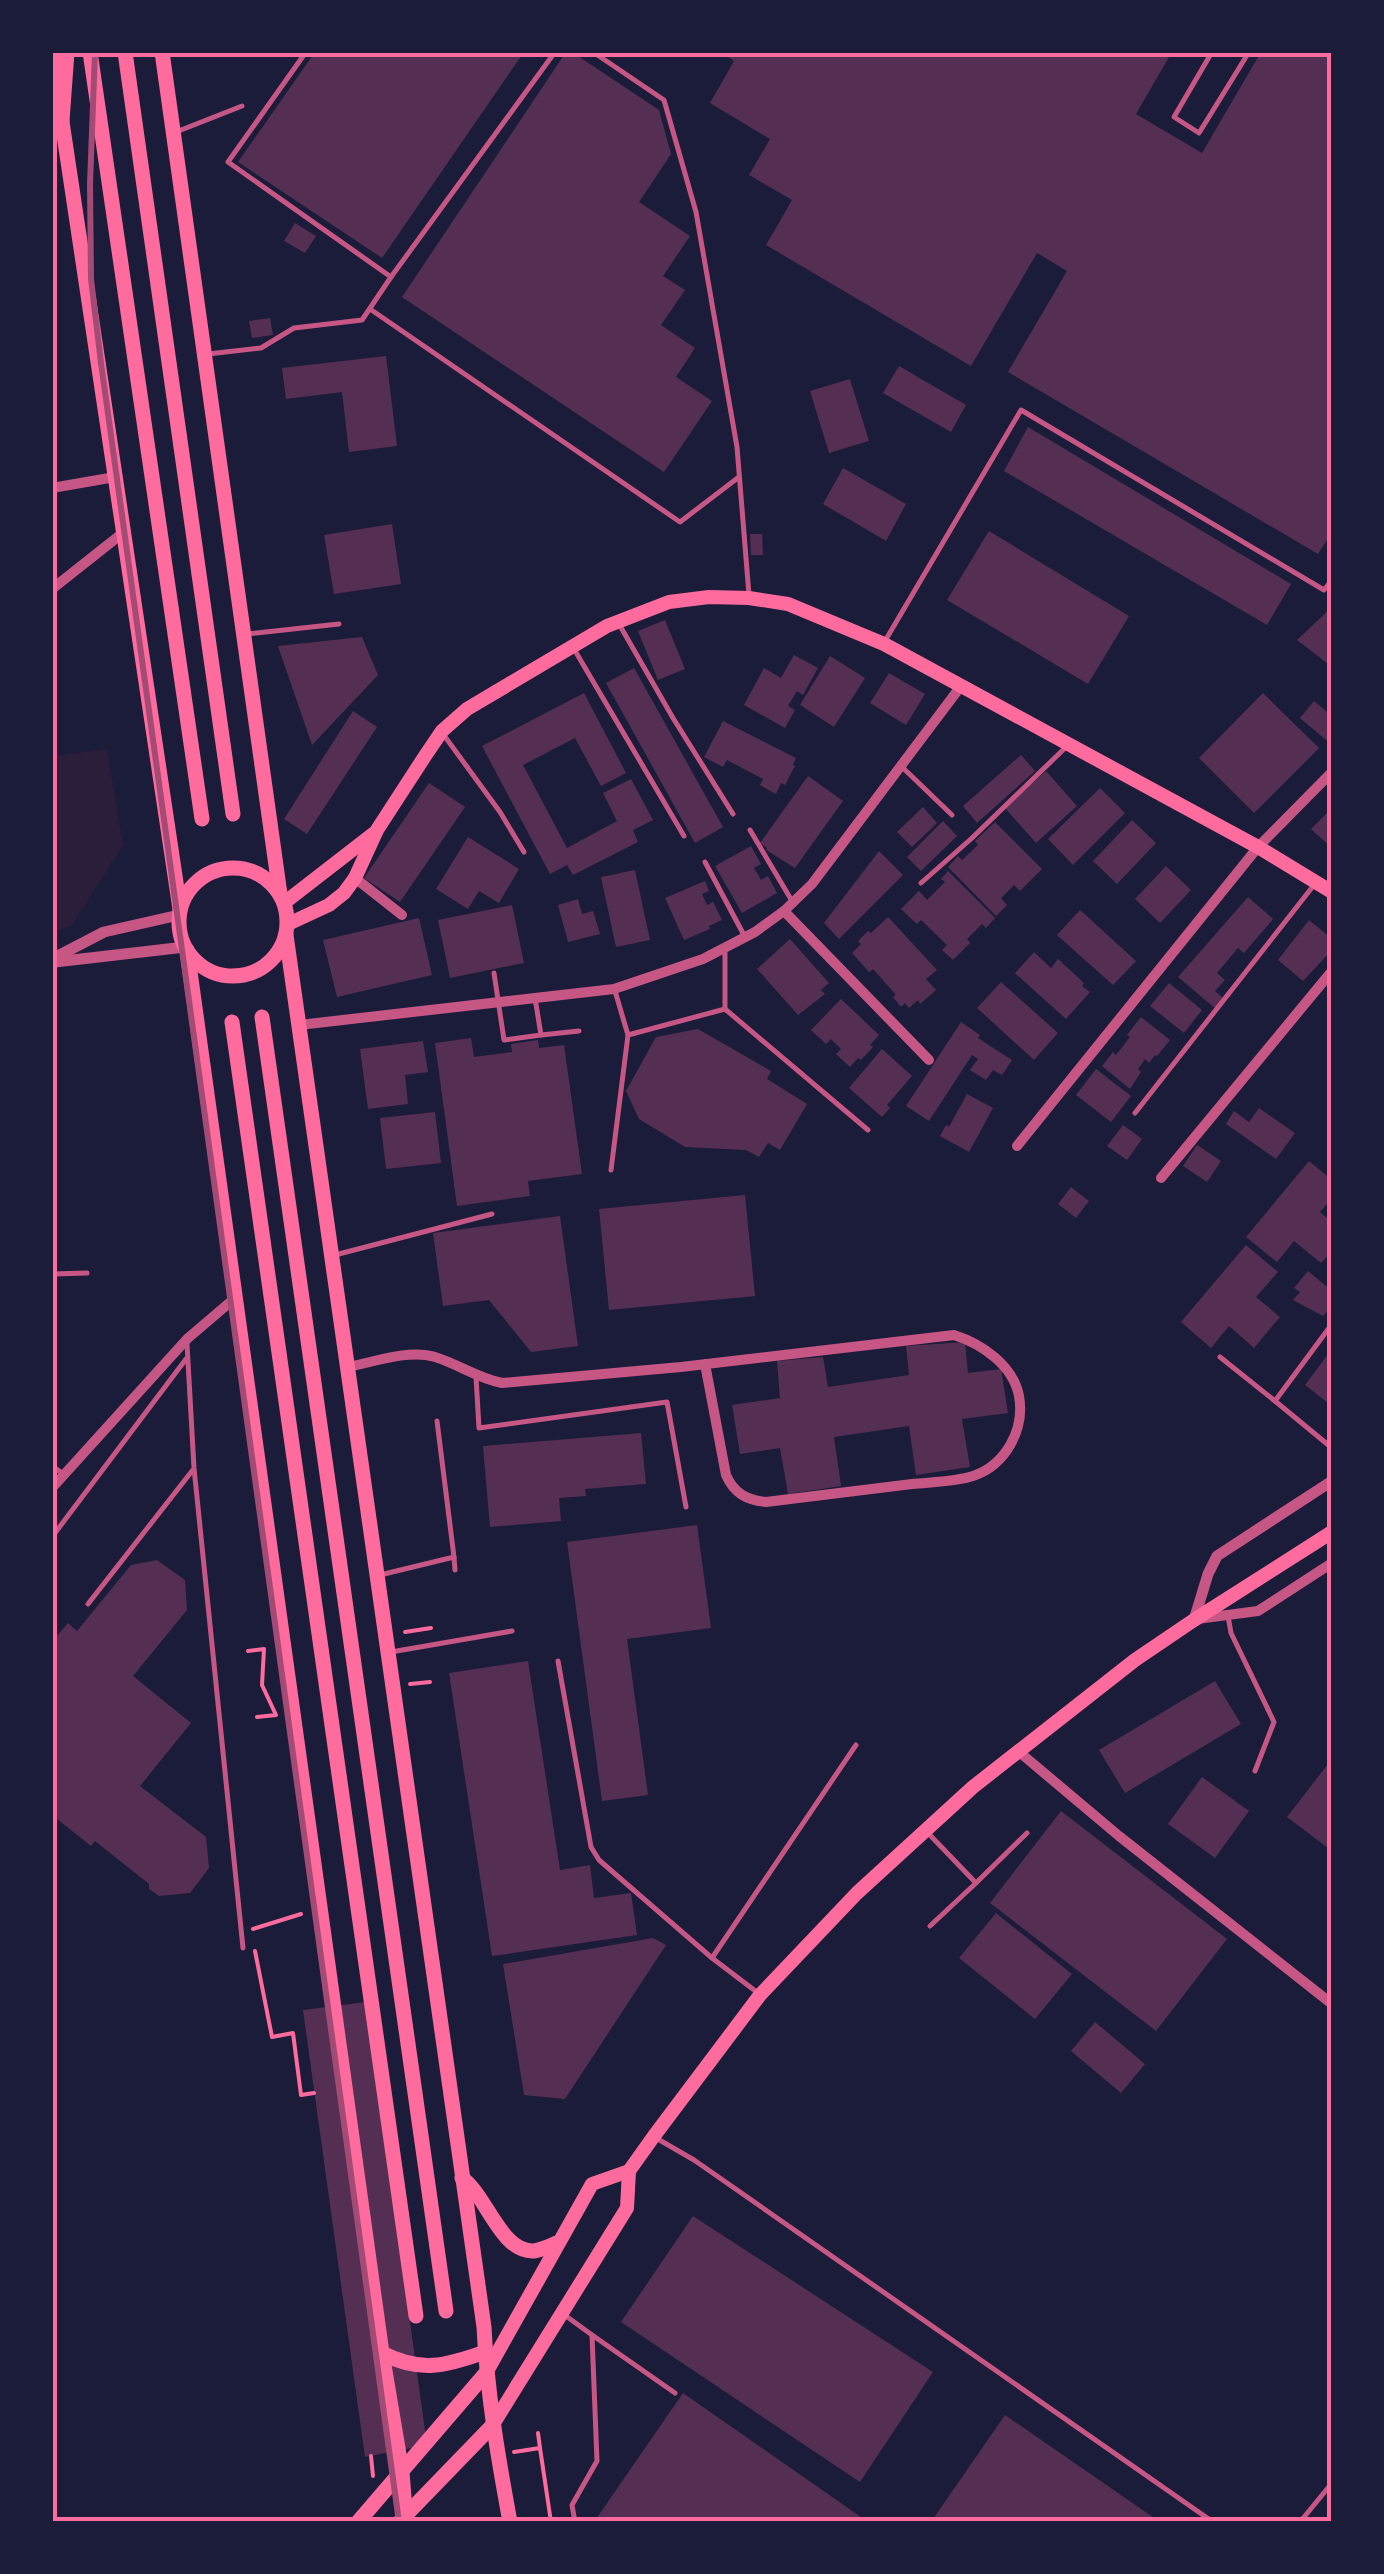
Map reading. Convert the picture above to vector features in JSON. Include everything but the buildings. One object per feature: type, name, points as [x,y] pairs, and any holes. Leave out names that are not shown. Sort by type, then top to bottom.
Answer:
[{"type":"main road","points":[[62,121],[67,52]]},
{"type":"main road","points":[[90,52],[202,818]]},
{"type":"main road","points":[[125,52],[234,814]]},
{"type":"main road","points":[[162,52],[484,2327],[492,2426],[510,2522]]},
{"type":"main road","points":[[52,55],[180,912],[179,930],[193,959],[210,971],[231,976],[252,973],[278,954],[287,929],[344,893],[377,830],[442,731],[467,710],[618,621],[669,602],[709,597],[788,604],[884,644],[1258,847],[1332,892]]},
{"type":"main road","points":[[282,898],[377,830]]},
{"type":"main road","points":[[180,912],[196,882],[224,868],[256,872],[274,885],[282,898]]},
{"type":"main road","points":[[186,948],[382,2353],[402,2472],[403,2519]]},
{"type":"main road","points":[[262,1017],[446,2311]]},
{"type":"main road","points":[[232,1022],[416,2316]]},
{"type":"main road","points":[[358,2522],[486,2373],[592,2184],[629,2170],[760,1995],[845,1905],[925,1830],[1135,1660],[1332,1532]]},
{"type":"main road","points":[[403,2519],[492,2426],[627,2208],[629,2170]]},
{"type":"main road","points":[[462,2178],[478,2192],[500,2230],[521,2250],[536,2251],[558,2243]]},
{"type":"main road","points":[[382,2353],[410,2365],[441,2366],[485,2352]]},
{"type":"street","points":[[52,488],[116,476]]},
{"type":"street","points":[[52,590],[124,532]]},
{"type":"street","points":[[299,1025],[614,988],[725,948],[788,907],[812,884],[961,686]]},
{"type":"street","points":[[1017,1146],[1258,847],[1332,772]]},
{"type":"street","points":[[355,878],[402,915]]},
{"type":"street","points":[[788,907],[928,1060]]},
{"type":"street","points":[[52,960],[104,932],[180,912]]},
{"type":"street","points":[[52,960],[186,948]]},
{"type":"street","points":[[1161,1178],[1332,972]]},
{"type":"street","points":[[52,1488],[187,1339],[235,1298]]},
{"type":"street","points":[[348,1367],[432,1356],[476,1377],[502,1383],[954,1335],[975,1342],[1004,1366],[1015,1381],[1020,1419],[1002,1457],[973,1476],[766,1502],[753,1500],[740,1495],[726,1475],[705,1364]]},
{"type":"street","points":[[1332,1481],[1217,1556],[1194,1620],[1258,1611],[1332,1564]]},
{"type":"street","points":[[1018,1752],[1332,2004]]},
{"type":"lane","points":[[306,52],[228,162],[392,277]]},
{"type":"lane","points":[[204,354],[261,348],[294,328],[362,320],[555,52]]},
{"type":"lane","points":[[593,52],[664,100],[696,212],[737,447],[749,598]]},
{"type":"lane","points":[[1212,52],[1174,117],[1200,133],[1249,52]]},
{"type":"lane","points":[[173,133],[242,106]]},
{"type":"lane","points":[[370,309],[680,522],[740,477]]},
{"type":"lane","points":[[884,644],[1021,410],[1324,590],[1332,580]]},
{"type":"lane","points":[[618,621],[732,814]]},
{"type":"lane","points":[[243,634],[339,624]]},
{"type":"lane","points":[[572,646],[684,836]]},
{"type":"lane","points":[[442,731],[524,852]]},
{"type":"lane","points":[[921,883],[1068,744]]},
{"type":"lane","points":[[901,766],[952,814]]},
{"type":"lane","points":[[750,830],[788,907]]},
{"type":"lane","points":[[705,862],[744,938]]},
{"type":"lane","points":[[1135,1113],[1316,882]]},
{"type":"lane","points":[[725,948],[725,1008],[868,1130]]},
{"type":"lane","points":[[494,973],[504,1040],[579,1031]]},
{"type":"lane","points":[[611,1170],[628,1034],[614,988]]},
{"type":"lane","points":[[535,998],[540,1035]]},
{"type":"lane","points":[[628,1034],[725,1008]]},
{"type":"lane","points":[[332,1256],[492,1214]]},
{"type":"lane","points":[[52,1274],[86,1273]]},
{"type":"lane","points":[[1275,1400],[1332,1324]]},
{"type":"lane","points":[[187,1339],[194,1468],[243,1948]]},
{"type":"lane","points":[[52,1537],[188,1356]]},
{"type":"lane","points":[[1220,1357],[1332,1448]]},
{"type":"lane","points":[[476,1377],[479,1428],[667,1402],[686,1507]]},
{"type":"lane","points":[[437,1422],[455,1570]]},
{"type":"lane","points":[[52,1466],[64,1475]]},
{"type":"lane","points":[[88,1604],[194,1468]]},
{"type":"lane","points":[[377,1576],[454,1557]]},
{"type":"lane","points":[[1228,1616],[1232,1633],[1274,1722],[1255,1771]]},
{"type":"lane","points":[[388,1652],[512,1631]]},
{"type":"lane","points":[[558,1661],[592,1847],[599,1860],[760,1995]]},
{"type":"lane","points":[[712,1958],[856,1745]]},
{"type":"lane","points":[[925,1830],[976,1884]]},
{"type":"lane","points":[[930,1926],[1028,1833]]},
{"type":"lane","points":[[654,2136],[1213,2522]]},
{"type":"lane","points":[[562,2314],[675,2392]]},
{"type":"lane","points":[[575,2522],[572,2505],[597,2461],[592,2335]]},
{"type":"lane","points":[[1300,2522],[1332,2483]]},
{"type":"path","points":[[248,1651],[264,1650],[262,1685],[276,1715],[257,1717]]},
{"type":"path","points":[[250,1930],[320,1909]]},
{"type":"path","points":[[254,1948],[272,2037],[293,2032],[301,2095],[314,2093]]},
{"type":"path","points":[[538,2433],[540,2448]]},
{"type":"path","points":[[371,2456],[374,2474]]},
{"type":"shaded area","points":[[107,749],[123,845],[72,925],[53,932],[53,756]]},
{"type":"railway","points":[[95,52],[91,279],[101,363],[399,2522]]}]
